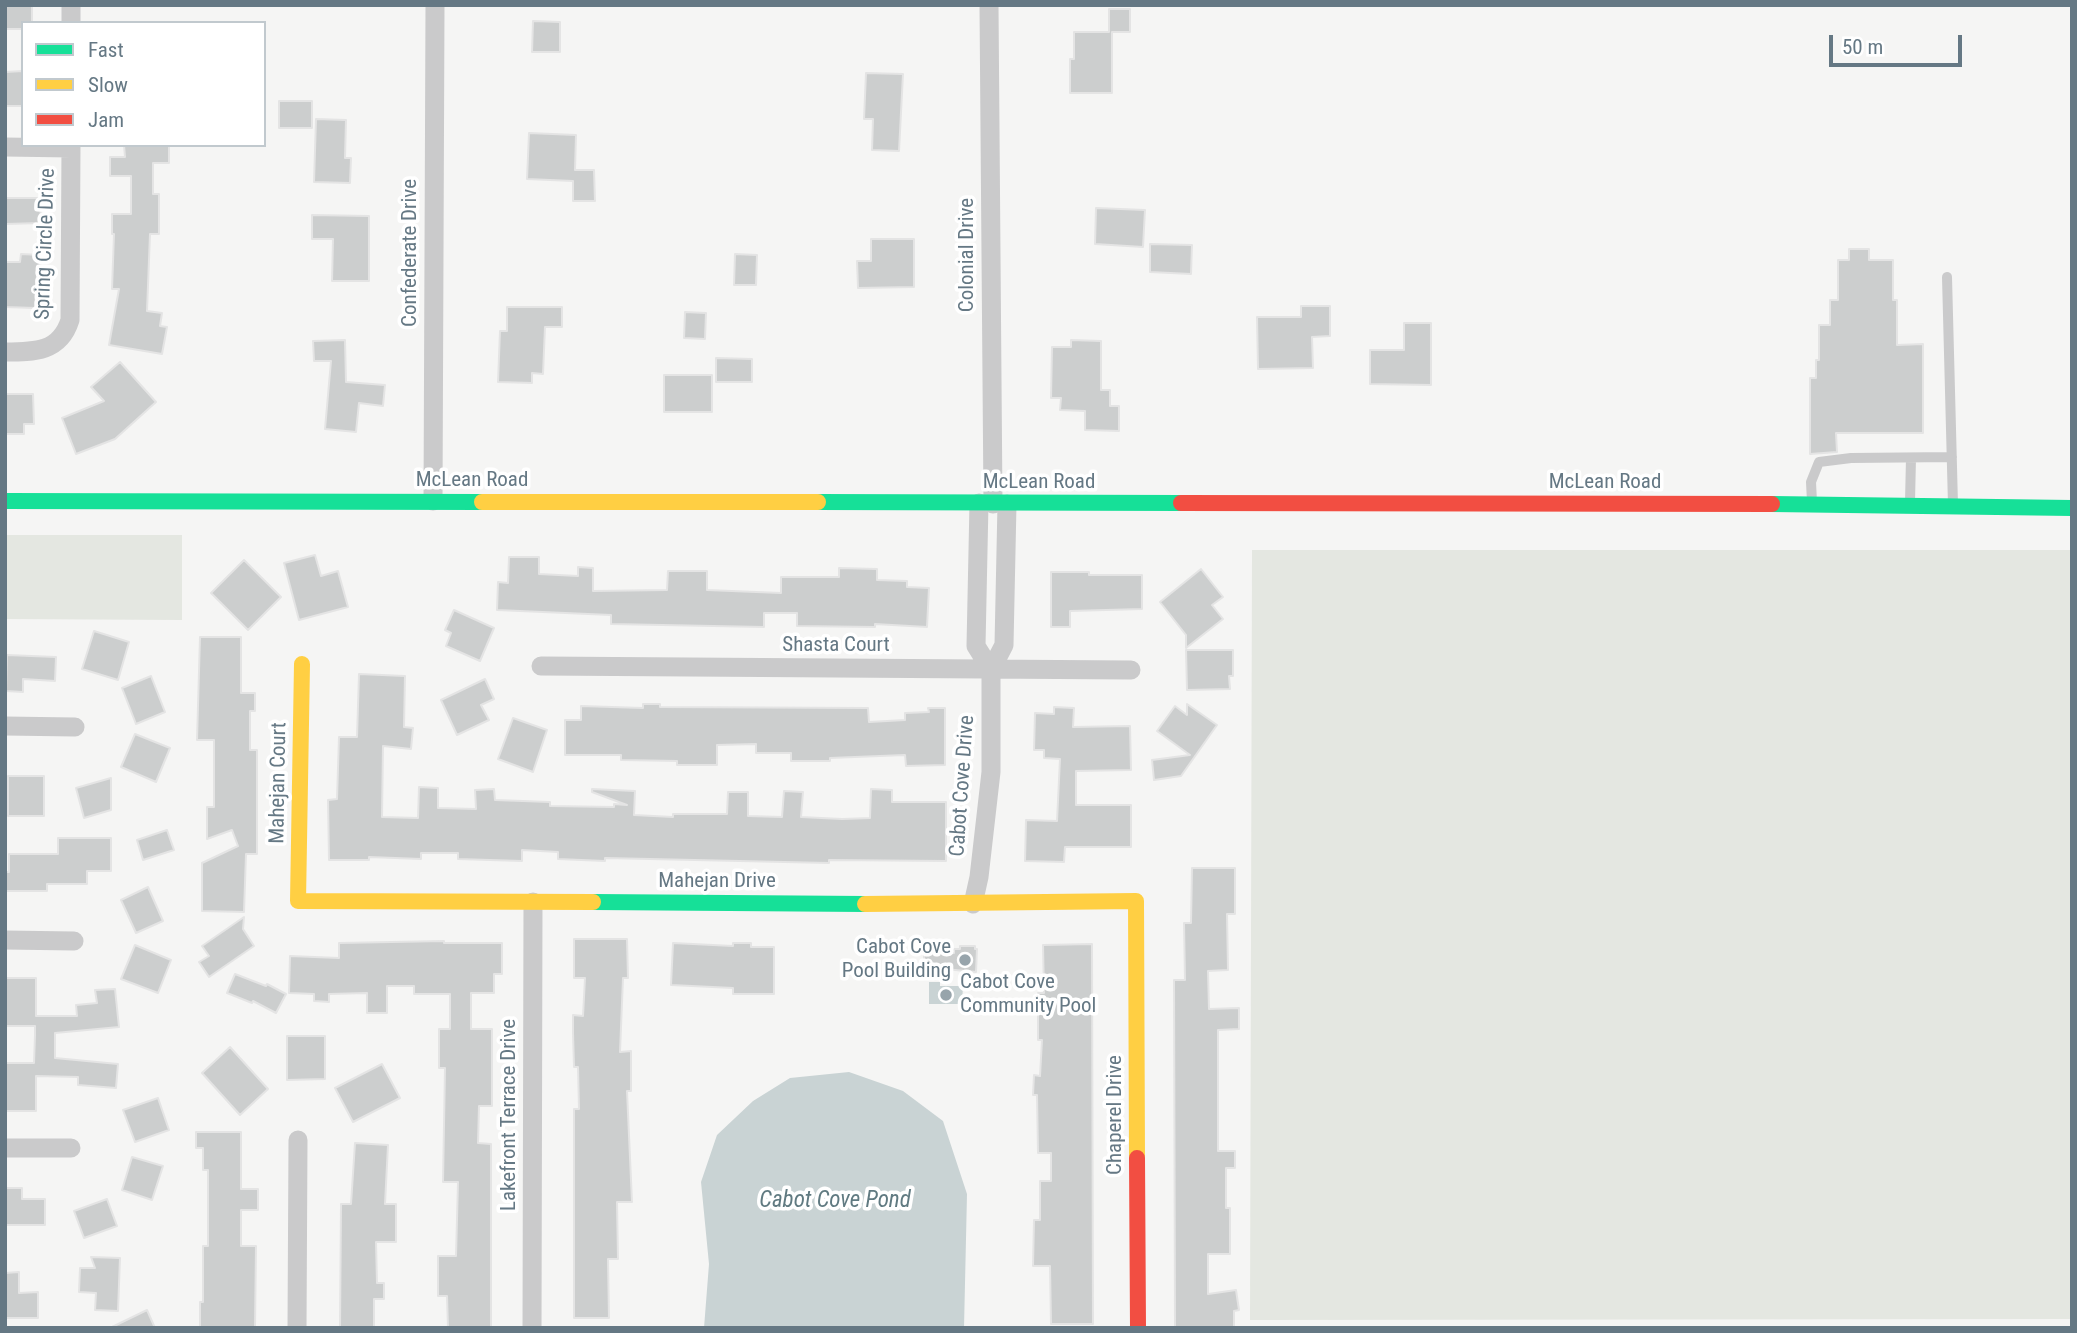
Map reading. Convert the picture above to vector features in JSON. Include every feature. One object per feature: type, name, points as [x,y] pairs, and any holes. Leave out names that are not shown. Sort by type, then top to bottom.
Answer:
[{"type":"street","name":"Confederate Drive","points":[[433,501],[435,5]]},
{"type":"street","name":"Colonial Drive","points":[[989,5],[993,504]]},
{"type":"street","points":[[5,148],[38,147]]},
{"type":"street","name":"Spring Circle Drive","points":[[5,352],[29,352],[60,342],[70,320],[71,147]]},
{"type":"street","name":"McLean Road","points":[[5,501],[1812,504],[2072,508]]},
{"type":"street","name":"Cabot Cove Drive","points":[[991,670],[976,646],[993,504]]},
{"type":"street","name":"Cabot Cove Drive","points":[[973,904],[979,877],[991,772],[991,670],[1004,645],[993,504]]},
{"type":"street","name":"Mahejan Court","points":[[298,901],[302,664]]},
{"type":"street","name":"Shasta Court","points":[[541,666],[1131,670]]},
{"type":"street","points":[[5,726],[75,726]]},
{"type":"street","name":"Mahejan Drive","points":[[298,901],[973,904],[1136,901]]},
{"type":"street","name":"Chaperel Drive","points":[[1136,901],[1138,1328]]},
{"type":"street","name":"Lakefront Terrace Drive","points":[[532,1328],[533,902]]},
{"type":"street","points":[[5,940],[74,941]]},
{"type":"street","points":[[297,1328],[298,1140]]},
{"type":"street","points":[[5,1148],[71,1148]]},
{"type":"lane","points":[[1947,277],[1953,505]]},
{"type":"lane","points":[[1910,505],[1911,457]]},
{"type":"lane","points":[[1812,504],[1811,482],[1819,462],[1851,458],[1952,457]]},
{"type":"shaded area","points":[[5,535],[182,535],[182,620],[5,619]]},
{"type":"shaded area","points":[[1252,550],[2072,550],[2072,1319],[1250,1320]]},
{"type":"water","name":"Cabot Cove Community Pool","points":[[929,982],[940,982],[940,986],[963,986],[962,1004],[929,1004]]},
{"type":"water","name":"Cabot Cove Pond","points":[[849,1072],[903,1091],[943,1121],[967,1194],[964,1328],[704,1328],[709,1264],[701,1182],[717,1135],[753,1101],[790,1078]]},
{"type":"building","points":[[5,5],[32,5],[32,21],[21,21],[21,29],[5,29]]},
{"type":"building","points":[[1109,9],[1130,9],[1130,32],[1112,32],[1112,93],[1070,93],[1070,59],[1074,59],[1074,32],[1109,32]]},
{"type":"building","points":[[533,21],[560,22],[560,52],[532,52]]},
{"type":"building","points":[[21,71],[21,106],[5,106],[5,72]]},
{"type":"building","points":[[866,73],[903,74],[899,151],[872,150],[873,119],[864,119]]},
{"type":"building","points":[[279,101],[312,101],[312,128],[279,128]]},
{"type":"building","points":[[316,119],[346,120],[345,158],[351,158],[350,183],[314,182]]},
{"type":"building","points":[[529,133],[576,135],[575,170],[594,170],[595,201],[573,201],[573,181],[527,179]]},
{"type":"building","points":[[124,147],[169,147],[169,163],[153,163],[153,194],[159,194],[159,234],[150,234],[147,311],[162,313],[160,326],[167,327],[162,354],[109,345],[119,289],[112,289],[112,214],[131,214],[131,176],[110,176],[110,157],[125,157]]},
{"type":"building","points":[[5,198],[40,198],[41,223],[5,224]]},
{"type":"building","points":[[1096,208],[1145,210],[1143,247],[1095,244]]},
{"type":"building","points":[[312,215],[369,216],[369,281],[332,281],[333,239],[312,239]]},
{"type":"building","points":[[871,239],[914,239],[914,287],[858,288],[857,261],[871,261]]},
{"type":"building","points":[[1150,244],[1192,245],[1191,274],[1150,272]]},
{"type":"building","points":[[1849,249],[1869,249],[1869,260],[1893,260],[1893,300],[1897,300],[1897,345],[1923,344],[1923,433],[1836,433],[1837,452],[1810,454],[1810,378],[1816,378],[1819,325],[1830,325],[1830,300],[1838,300],[1838,260],[1849,260]]},
{"type":"building","points":[[21,254],[41,255],[35,308],[5,307],[5,262],[20,262]]},
{"type":"building","points":[[735,254],[757,255],[756,285],[734,285]]},
{"type":"building","points":[[1301,306],[1330,306],[1330,336],[1312,337],[1313,368],[1258,369],[1257,317],[1301,317]]},
{"type":"building","points":[[507,307],[562,307],[562,327],[545,327],[543,374],[532,373],[532,383],[498,382],[500,331],[507,331]]},
{"type":"building","points":[[685,312],[706,313],[705,339],[684,338]]},
{"type":"building","points":[[1404,323],[1431,323],[1431,385],[1370,384],[1370,350],[1404,350]]},
{"type":"building","points":[[345,340],[346,382],[385,385],[383,406],[359,403],[356,432],[325,429],[331,361],[314,361],[313,341]]},
{"type":"building","points":[[1071,340],[1101,341],[1101,390],[1110,390],[1110,406],[1119,406],[1119,431],[1085,430],[1085,411],[1060,410],[1061,398],[1051,398],[1052,347],[1071,347]]},
{"type":"building","points":[[716,358],[752,359],[752,382],[716,382]]},
{"type":"building","points":[[120,362],[156,402],[115,439],[76,454],[62,418],[104,401],[91,387]]},
{"type":"building","points":[[664,375],[712,375],[712,412],[664,412]]},
{"type":"building","points":[[5,394],[33,394],[34,424],[24,424],[24,434],[5,434]]},
{"type":"building","points":[[315,555],[321,576],[338,571],[348,607],[299,620],[284,563]]},
{"type":"building","points":[[509,557],[539,557],[539,574],[578,576],[578,567],[593,568],[593,591],[667,590],[668,571],[707,571],[707,590],[781,593],[781,577],[839,577],[839,568],[877,569],[877,580],[907,581],[907,587],[929,588],[927,627],[875,624],[875,627],[797,626],[797,613],[764,613],[764,627],[611,624],[611,615],[497,610],[498,582],[508,583]]},
{"type":"building","points":[[244,560],[281,597],[248,630],[211,593]]},
{"type":"building","points":[[1201,569],[1223,597],[1212,605],[1223,619],[1186,648],[1186,635],[1160,602]]},
{"type":"building","points":[[1051,572],[1142,575],[1142,609],[1070,611],[1070,627],[1051,627]]},
{"type":"building","points":[[454,610],[494,628],[480,661],[446,646],[451,633],[445,630]]},
{"type":"building","points":[[94,631],[129,642],[118,680],[82,669]]},
{"type":"building","points":[[200,637],[241,637],[241,693],[255,693],[255,711],[250,711],[250,750],[257,750],[257,854],[246,854],[244,912],[202,911],[202,863],[238,846],[232,830],[207,839],[207,807],[214,807],[214,740],[197,740]]},
{"type":"building","points":[[1186,650],[1233,650],[1230,689],[1187,690]]},
{"type":"building","points":[[7,655],[56,657],[55,681],[23,679],[23,692],[6,691]]},
{"type":"building","points":[[359,674],[405,676],[404,727],[413,728],[411,749],[383,746],[382,817],[418,818],[419,787],[438,788],[438,808],[476,809],[475,790],[494,789],[495,800],[550,802],[550,806],[614,807],[614,804],[627,805],[592,792],[592,789],[635,791],[634,815],[673,817],[673,814],[727,814],[728,792],[748,792],[748,816],[782,817],[784,791],[803,792],[801,817],[842,819],[870,818],[871,789],[892,790],[892,802],[946,802],[946,861],[829,860],[829,863],[605,858],[605,861],[558,859],[558,852],[522,850],[522,861],[458,859],[458,853],[421,853],[421,859],[369,857],[369,860],[329,860],[328,800],[337,799],[339,737],[357,737]]},
{"type":"building","points":[[151,676],[165,712],[136,724],[122,688]]},
{"type":"building","points":[[485,679],[494,699],[481,705],[489,720],[457,735],[441,700]]},
{"type":"building","points":[[643,704],[660,704],[660,707],[868,708],[869,722],[905,720],[905,713],[929,712],[928,708],[945,708],[945,765],[906,766],[905,755],[791,761],[791,753],[756,753],[756,744],[717,745],[717,765],[621,760],[621,755],[565,755],[565,720],[581,720],[581,706],[643,708]]},
{"type":"building","points":[[1187,704],[1217,725],[1181,776],[1154,780],[1152,760],[1190,755],[1157,731],[1175,706],[1187,715]]},
{"type":"building","points":[[1054,707],[1074,708],[1073,727],[1130,726],[1131,770],[1076,771],[1076,805],[1131,805],[1131,847],[1065,847],[1064,862],[1025,861],[1026,820],[1057,821],[1060,759],[1044,758],[1044,750],[1034,750],[1035,713],[1054,714]]},
{"type":"building","points":[[513,718],[547,730],[533,772],[498,759]]},
{"type":"building","points":[[135,734],[170,748],[156,782],[121,767]]},
{"type":"building","points":[[8,776],[44,776],[44,816],[8,816]]},
{"type":"building","points":[[111,778],[111,810],[84,818],[76,788]]},
{"type":"building","points":[[167,830],[174,850],[143,860],[137,840]]},
{"type":"building","points":[[58,838],[111,838],[111,871],[87,871],[87,884],[47,884],[47,891],[5,891],[9,854],[58,854]]},
{"type":"building","points":[[1192,868],[1235,868],[1235,914],[1227,914],[1228,970],[1208,971],[1209,1009],[1239,1008],[1239,1029],[1218,1030],[1218,1151],[1235,1151],[1235,1168],[1226,1168],[1226,1208],[1230,1208],[1230,1254],[1208,1254],[1208,1294],[1236,1290],[1239,1310],[1234,1311],[1234,1328],[1175,1328],[1174,980],[1185,980],[1184,923],[1191,923]]},
{"type":"building","points":[[148,887],[163,921],[136,933],[121,900]]},
{"type":"building","points":[[244,917],[243,929],[254,946],[209,977],[199,962],[209,956],[202,946]]},
{"type":"building","points":[[574,939],[627,939],[628,978],[623,978],[620,1052],[631,1051],[631,1091],[627,1091],[632,1202],[617,1202],[618,1259],[608,1259],[609,1318],[574,1318],[574,1109],[579,1109],[578,1067],[574,1067],[573,1015],[583,1016],[585,978],[574,978]]},
{"type":"building","points":[[339,943],[502,943],[502,974],[494,974],[494,993],[471,993],[471,1029],[492,1029],[492,1106],[479,1106],[478,1143],[491,1144],[491,1328],[448,1328],[447,1296],[438,1296],[438,1256],[456,1256],[458,1182],[443,1182],[445,1068],[439,1068],[439,1029],[450,1029],[450,994],[414,994],[414,986],[387,986],[387,1013],[367,1013],[367,993],[329,994],[329,1002],[314,1001],[314,994],[289,993],[290,956],[339,958]]},
{"type":"building","points":[[673,943],[733,946],[733,943],[751,943],[751,947],[774,947],[774,994],[733,994],[733,988],[671,985]]},
{"type":"building","points":[[1092,944],[1093,1324],[1051,1324],[1050,1266],[1033,1266],[1034,1220],[1040,1220],[1040,1181],[1051,1181],[1051,1153],[1038,1153],[1037,1095],[1033,1095],[1034,1075],[1040,1076],[1042,1040],[1038,1040],[1038,993],[1044,993],[1043,945]]},
{"type":"building","points":[[135,945],[171,960],[158,993],[121,979]]},
{"type":"building","points":[[960,946],[975,946],[977,949],[976,972],[924,967],[924,952],[954,953],[954,949],[960,949]]},
{"type":"building","points":[[235,974],[266,986],[267,984],[286,994],[276,1013],[253,1001],[252,1003],[227,993]]},
{"type":"building","points":[[5,978],[36,978],[36,1016],[77,1016],[76,1005],[97,1003],[95,990],[115,989],[119,1027],[55,1033],[55,1058],[118,1064],[116,1088],[78,1085],[78,1077],[36,1076],[36,1111],[5,1111],[5,1063],[34,1063],[35,1026],[5,1026]]},
{"type":"building","points":[[287,1036],[325,1036],[325,1079],[287,1080]]},
{"type":"building","points":[[230,1047],[268,1089],[240,1115],[202,1073]]},
{"type":"building","points":[[382,1064],[400,1098],[353,1122],[335,1088]]},
{"type":"building","points":[[158,1098],[169,1130],[135,1142],[123,1110]]},
{"type":"building","points":[[196,1132],[241,1132],[241,1189],[258,1189],[258,1210],[241,1210],[241,1246],[256,1246],[255,1328],[200,1328],[203,1246],[208,1246],[208,1170],[203,1170],[203,1148],[196,1148]]},
{"type":"building","points":[[355,1143],[388,1145],[385,1204],[396,1204],[396,1242],[376,1242],[377,1283],[384,1283],[384,1299],[374,1299],[374,1328],[340,1328],[341,1204],[351,1204]]},
{"type":"building","points":[[132,1157],[163,1166],[152,1200],[122,1190]]},
{"type":"building","points":[[5,1188],[22,1188],[22,1199],[45,1199],[45,1225],[5,1225]]},
{"type":"building","points":[[107,1199],[117,1226],[84,1238],[74,1211]]},
{"type":"building","points":[[91,1257],[120,1258],[118,1311],[95,1310],[96,1293],[79,1292],[80,1268],[95,1268]]},
{"type":"building","points":[[19,1272],[19,1293],[38,1292],[38,1318],[5,1318],[5,1273]]},
{"type":"building","points":[[147,1310],[155,1328],[110,1328]]},
{"type":"traffic: fast","points":[[5,501],[482,502]]},
{"type":"traffic: fast","points":[[818,502],[1181,503]]},
{"type":"traffic: fast","points":[[1772,504],[2072,508]]},
{"type":"traffic: fast","points":[[593,902],[865,904]]},
{"type":"traffic: slow","points":[[482,502],[818,502]]},
{"type":"traffic: slow","points":[[302,664],[298,901],[593,902]]},
{"type":"traffic: slow","points":[[865,904],[1136,901],[1137,1158]]},
{"type":"traffic: jam","points":[[1181,503],[1772,504]]},
{"type":"traffic: jam","points":[[1137,1158],[1138,1328]]},
{"type":"place","name":"Cabot Cove Pool Building","points":[[965,960]]},
{"type":"place","name":"Cabot Cove Community Pool","points":[[946,995]]}]
